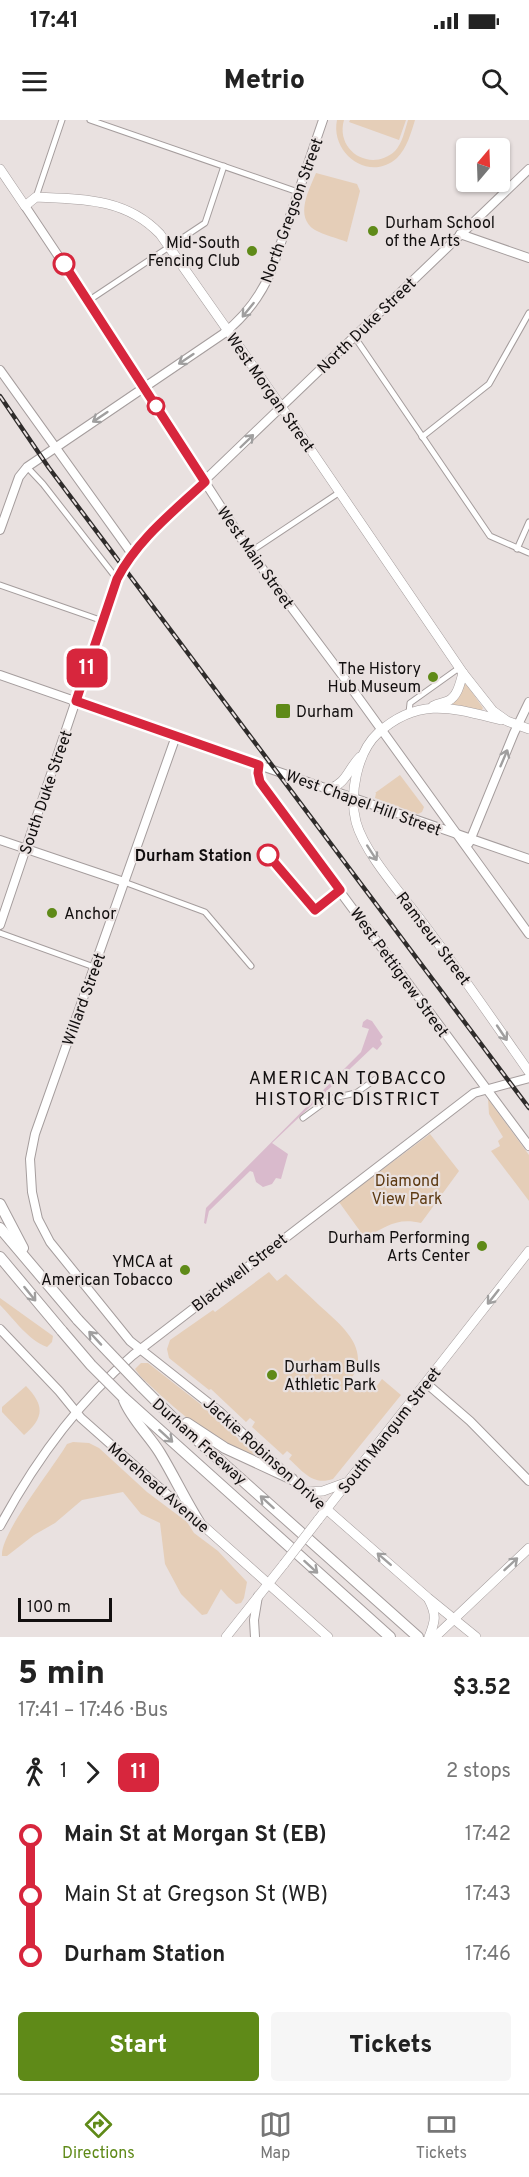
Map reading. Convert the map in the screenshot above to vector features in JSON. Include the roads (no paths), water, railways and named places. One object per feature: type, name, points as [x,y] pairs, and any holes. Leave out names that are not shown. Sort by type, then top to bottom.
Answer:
[{"type":"highway","points":[[0,1204],[21,1245],[46,1283]]},
{"type":"highway","name":"Durham Freeway","points":[[0,1228],[78,1320],[165,1410],[418,1637]]},
{"type":"highway","name":"Durham Freeway","points":[[0,1257],[91,1365],[123,1397],[390,1637]]},
{"type":"highway","points":[[123,1397],[129,1413],[144,1429],[160,1453],[190,1509],[200,1522]]},
{"type":"highway","points":[[165,1410],[225,1448],[292,1479]]},
{"type":"main road","name":"West Main Street","points":[[0,169],[25,206]]},
{"type":"main road","points":[[25,206],[36,197]]},
{"type":"main road","name":"West Morgan Street","points":[[36,197],[97,200],[120,206],[149,223],[170,247],[228,330],[461,671],[493,711],[507,721],[529,729]]},
{"type":"main road","points":[[329,789],[338,786],[346,779],[369,742],[381,730],[409,713],[453,697],[460,685],[461,671]]},
{"type":"main road","points":[[430,707],[460,710],[507,721]]},
{"type":"main road","name":"Ramseur Street","points":[[361,755],[355,785],[356,824],[368,848],[476,994],[529,1072]]},
{"type":"main road","name":"South Mangum Street","points":[[226,1637],[529,1251]]},
{"type":"main road","name":"Jackie Robinson Drive","points":[[292,1479],[476,1637]]},
{"type":"main road","points":[[307,1492],[323,1491],[347,1482]]},
{"type":"main road","name":"Morehead Avenue","points":[[200,1522],[328,1637]]},
{"type":"main road","points":[[435,1637],[529,1548]]},
{"type":"main road","points":[[428,1598],[435,1616],[435,1624],[429,1637]]},
{"type":"street","points":[[36,197],[63,120]]},
{"type":"street","points":[[90,120],[298,192]]},
{"type":"street","name":"North Gregson Street","points":[[27,466],[228,330],[244,316],[264,288],[323,120]]},
{"type":"street","points":[[88,301],[204,223],[224,166]]},
{"type":"street","name":"North Duke Street","points":[[205,482],[529,169]]},
{"type":"street","name":"West Main Street","points":[[25,206],[250,552],[529,934]]},
{"type":"street","points":[[460,234],[529,258]]},
{"type":"street","points":[[422,436],[489,384],[529,313]]},
{"type":"street","points":[[354,336],[490,536],[529,553]]},
{"type":"street","points":[[0,370],[132,554]]},
{"type":"street","points":[[0,530],[19,477],[27,466],[117,579]]},
{"type":"street","name":"South Duke Street","points":[[0,925],[117,579],[132,554],[152,531],[205,482]]},
{"type":"street","points":[[250,552],[339,492]]},
{"type":"street","points":[[517,549],[529,522]]},
{"type":"street","points":[[0,585],[103,621]]},
{"type":"street","points":[[409,713],[410,703],[461,671]]},
{"type":"street","name":"West Chapel Hill Street","points":[[0,675],[529,859]]},
{"type":"street","points":[[466,849],[529,702]]},
{"type":"street","name":"Willard Street","points":[[64,1260],[50,1242],[38,1219],[32,1192],[30,1159],[35,1134],[176,736]]},
{"type":"street","name":"West Pettigrew Street","points":[[259,765],[258,778],[264,788],[529,1146]]},
{"type":"street","points":[[0,840],[205,912],[251,966]]},
{"type":"street","points":[[0,933],[94,967]]},
{"type":"street","points":[[303,1118],[329,1099],[356,1093],[380,1076],[387,1076]]},
{"type":"street","name":"Blackwell Street","points":[[0,1526],[32,1473],[77,1413],[110,1376],[140,1350],[228,1280],[474,1093],[529,1078]]},
{"type":"street","name":"Jackie Robinson Drive","points":[[64,1260],[119,1329],[140,1350],[219,1412],[292,1479]]},
{"type":"street","name":"Morehead Avenue","points":[[0,1329],[77,1413],[183,1510],[200,1522]]},
{"type":"street","points":[[426,1383],[470,1421],[529,1481]]},
{"type":"street","points":[[255,1637],[254,1620],[258,1596]]},
{"type":"railway","points":[[0,396],[49,468],[529,1108]]},
{"type":"place","name":"Durham School of the Arts","points":[[373,231]]},
{"type":"place","name":"Mid-South Fencing Club","points":[[252,251]]},
{"type":"place","name":"The History Hub Museum","points":[[433,677]]},
{"type":"place","name":"Durham","points":[[283,711]]},
{"type":"place","name":"Durham Station","points":[[268,855]]},
{"type":"place","name":"Anchor","points":[[52,913]]},
{"type":"place","name":"Durham Performing Arts Center","points":[[482,1246]]},
{"type":"place","name":"YMCA at American Tobacco","points":[[185,1270]]},
{"type":"place","name":"Durham Bulls Athletic Park","points":[[272,1375]]},
{"type":"district","name":"AMERICAN TOBACCO HISTORIC DISTRICT","points":[[348,1088]]},
{"type":"park label","name":"Diamond View Park","points":[[407,1189]]}]
